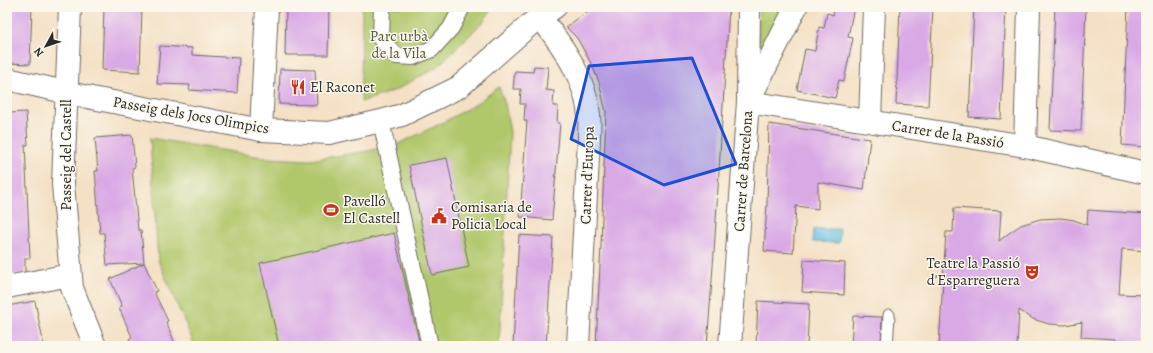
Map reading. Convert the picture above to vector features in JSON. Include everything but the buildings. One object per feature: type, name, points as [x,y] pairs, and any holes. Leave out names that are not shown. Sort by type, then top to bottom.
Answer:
[{"type":"street","name":"Passeig del Castell","points":[[70,7],[63,184],[72,288],[95,346]]},
{"type":"street","points":[[261,130],[267,7]]},
{"type":"street","points":[[382,7],[381,39],[396,56],[413,57],[432,49],[451,28],[462,7]]},
{"type":"street","points":[[748,102],[749,7]]},
{"type":"street","name":"Carrer de Barcelona","points":[[730,346],[748,102],[796,7]]},
{"type":"street","points":[[870,121],[874,7]]},
{"type":"street","points":[[1025,146],[1029,7]]},
{"type":"street","name":"Passeig dels Jocs Olimpics","points":[[7,79],[261,130],[329,133],[402,115],[459,86],[533,22],[543,10]]},
{"type":"street","name":"Carrer d'Europa","points":[[543,10],[582,86],[589,114],[578,346]]},
{"type":"street","name":"Carrer de la Passió","points":[[748,102],[1025,146],[1146,173]]},
{"type":"street","points":[[381,121],[430,346]]},
{"type":"street","points":[[7,287],[70,275]]},
{"type":"lane","points":[[888,346],[889,315]]},
{"type":"highlighted area","points":[[692,58],[736,164],[664,185],[571,139],[589,66]]},
{"type":"green space","name":"Parc urbà de la Vila","points":[[362,7],[493,7],[483,22],[437,67],[396,90],[361,102]]},
{"type":"green space","points":[[759,7],[784,7],[757,56]]},
{"type":"green space","name":"Pavelló El Castell","points":[[499,87],[505,104],[510,132],[499,346],[195,346],[158,260],[150,138],[268,158],[310,160],[368,151],[398,144],[442,123],[474,105]]},
{"type":"water","points":[[814,229],[840,229],[839,243],[813,242]]},
{"type":"place","name":"El Raconet","points":[[298,87]]},
{"type":"place","name":"Pavelló El Castell","points":[[331,210]]},
{"type":"place","name":"Comisaria de Policia Local","points":[[439,216]]},
{"type":"place","name":"Teatre la Passió d'Esparreguera","points":[[1032,272]]}]
